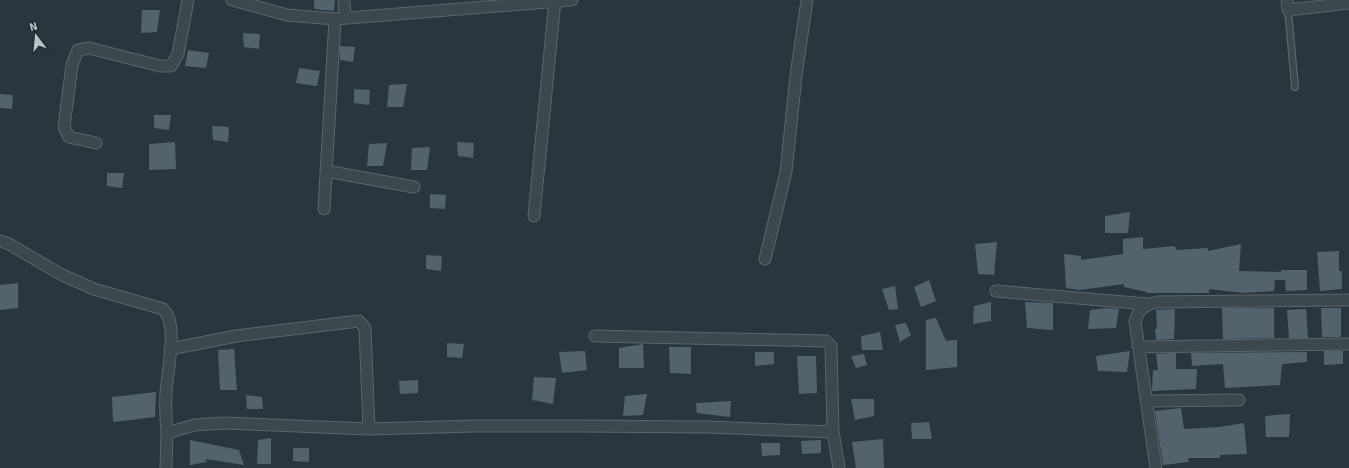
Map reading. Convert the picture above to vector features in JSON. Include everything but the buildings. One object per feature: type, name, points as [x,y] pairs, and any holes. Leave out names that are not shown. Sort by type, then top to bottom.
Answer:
[{"type":"street","points":[[96,143],[69,137],[64,127],[72,65],[76,53],[81,48],[88,48],[160,66],[171,66],[178,54],[188,0]]},
{"type":"street","points":[[232,0],[287,15],[340,18],[555,0],[572,0]]},
{"type":"street","points":[[324,209],[340,18],[344,0]]},
{"type":"street","points":[[534,216],[555,0]]},
{"type":"street","points":[[765,259],[786,172],[796,76],[807,0]]},
{"type":"street","points":[[1288,5],[1349,3]]},
{"type":"street","points":[[326,171],[414,187]]},
{"type":"street","points":[[0,241],[9,244],[62,274],[94,289],[163,309],[168,313],[170,321],[170,349],[166,391],[166,468]]},
{"type":"street","points":[[996,291],[1147,304],[1156,302],[1349,300]]},
{"type":"street","points":[[1147,304],[1139,310],[1134,321],[1156,468]]},
{"type":"street","points":[[170,349],[236,336],[359,321],[365,328],[369,429]]},
{"type":"street","points":[[595,336],[826,341],[831,346],[833,432],[839,468]]},
{"type":"street","points":[[1138,347],[1349,344]]},
{"type":"street","points":[[1146,401],[1239,400]]},
{"type":"street","points":[[167,433],[205,424],[369,429],[474,426],[707,427],[833,432]]},
{"type":"lane","points":[[1288,5],[1295,87]]}]
